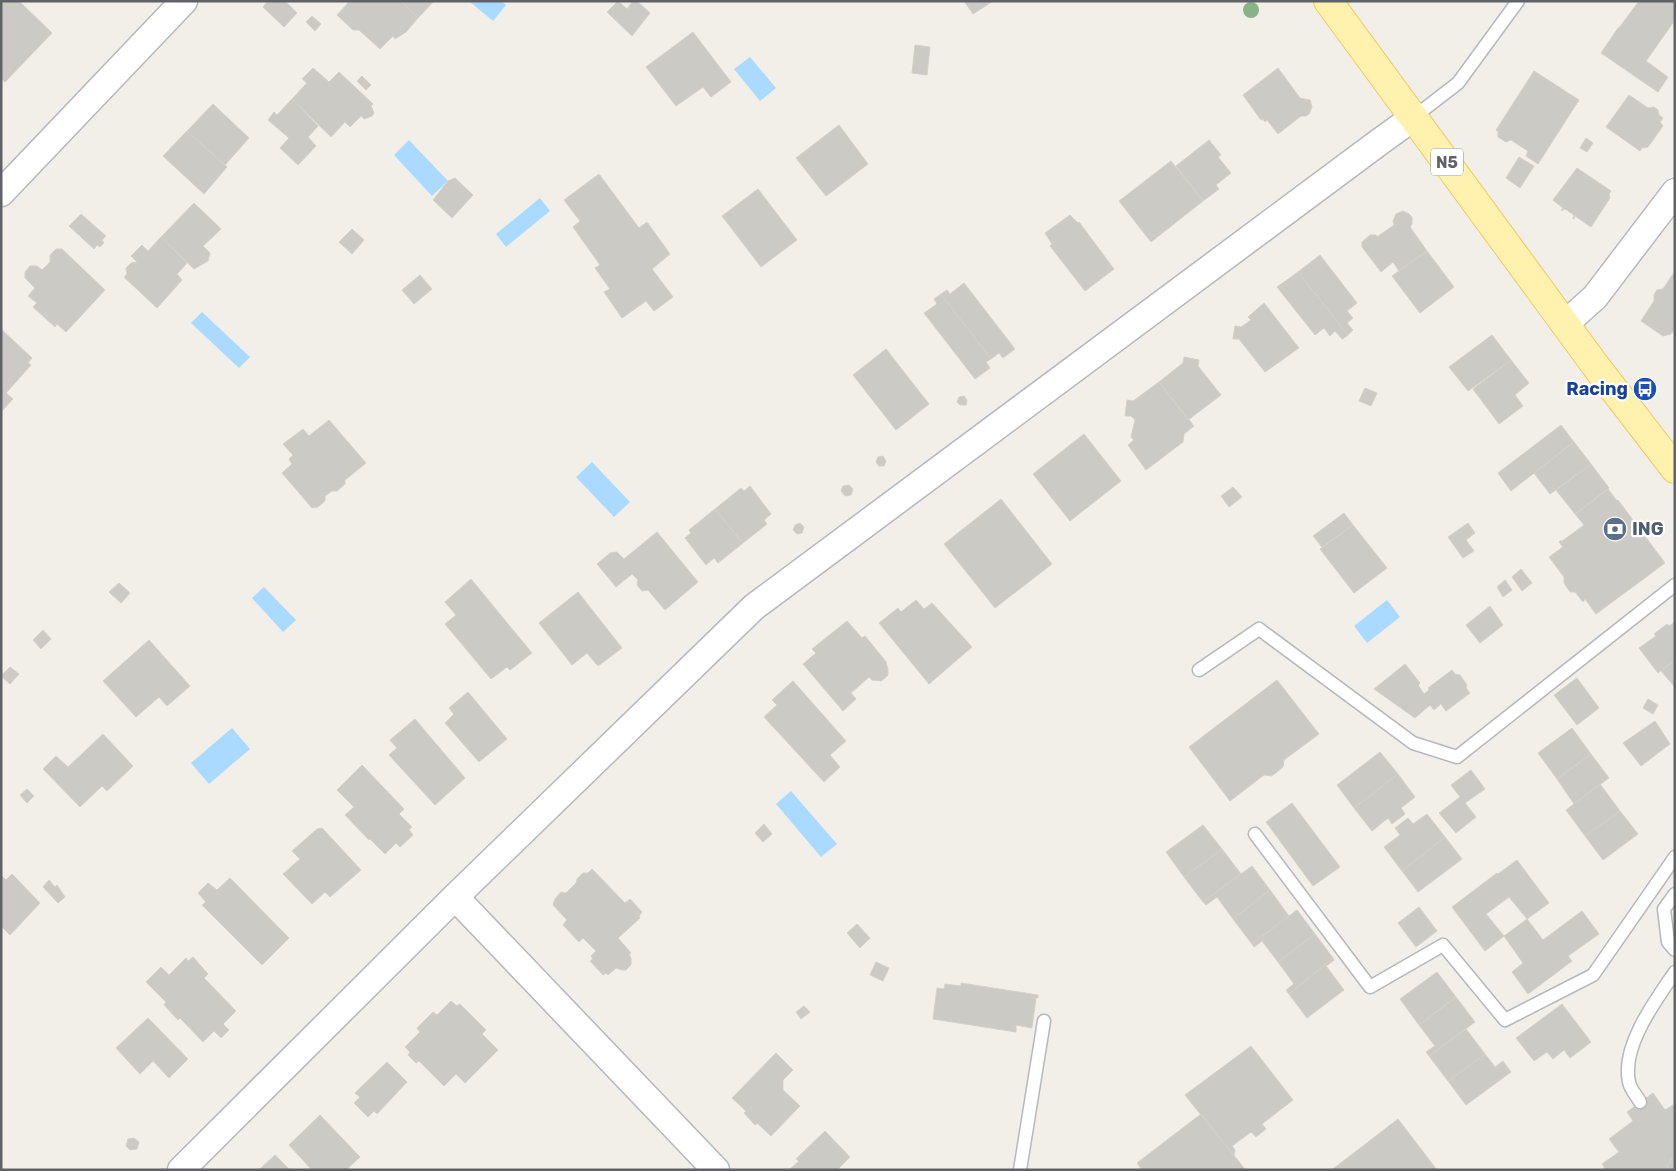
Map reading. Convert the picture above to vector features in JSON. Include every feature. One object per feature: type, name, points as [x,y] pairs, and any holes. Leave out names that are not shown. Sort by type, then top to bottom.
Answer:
[{"type":"main road","name":"N5","points":[[1328,1],[1565,324],[1675,469]]},
{"type":"street","points":[[1,193],[184,1]]},
{"type":"street","points":[[181,1170],[455,897],[754,608],[1414,117]]},
{"type":"street","points":[[1565,324],[1595,297],[1675,192]]},
{"type":"street","points":[[455,897],[716,1170]]},
{"type":"lane","points":[[1414,117],[1458,84],[1518,1]]},
{"type":"lane","points":[[1199,670],[1259,629],[1413,743],[1457,757],[1675,585]]},
{"type":"lane","points":[[1255,834],[1370,987],[1443,945],[1505,1020],[1594,975],[1675,857]]},
{"type":"lane","points":[[1675,894],[1664,909],[1668,942],[1675,950]]},
{"type":"lane","points":[[1640,1102],[1629,1082],[1629,1056],[1645,1016],[1675,972]]},
{"type":"lane","points":[[1020,1170],[1044,1021]]},
{"type":"water","points":[[469,1],[501,1],[506,5],[493,21]]},
{"type":"water","points":[[750,57],[776,88],[760,101],[734,69]]},
{"type":"water","points":[[409,140],[448,181],[432,196],[394,155]]},
{"type":"water","points":[[540,198],[550,211],[506,247],[496,234]]},
{"type":"water","points":[[202,312],[250,357],[239,368],[191,323]]},
{"type":"water","points":[[592,462],[630,502],[614,517],[576,477]]},
{"type":"water","points":[[264,587],[296,620],[283,632],[252,598]]},
{"type":"water","points":[[1387,600],[1400,617],[1367,643],[1354,626]]},
{"type":"water","points":[[232,728],[250,749],[209,784],[191,763]]},
{"type":"water","points":[[791,791],[837,844],[821,857],[776,804]]},
{"type":"building","points":[[1,1],[19,1],[52,33],[5,82],[1,79]]},
{"type":"building","points":[[268,1],[285,1],[297,13],[284,27],[263,7]]},
{"type":"building","points":[[348,1],[401,1],[418,18],[406,32],[395,39],[393,36],[380,49],[359,30],[353,30],[337,15]]},
{"type":"building","points":[[401,1],[434,1],[418,18]]},
{"type":"building","points":[[618,1],[627,9],[633,1],[637,1],[650,13],[632,36],[607,12]]},
{"type":"building","points":[[964,1],[993,1],[973,14]]},
{"type":"building","points":[[1639,1],[1675,1],[1675,20],[1646,61],[1668,77],[1658,92],[1601,53]]},
{"type":"building","points":[[312,16],[321,24],[315,31],[306,22]]},
{"type":"building","points":[[693,32],[731,82],[711,97],[703,87],[676,106],[646,67]]},
{"type":"building","points":[[915,45],[930,47],[927,75],[912,73]]},
{"type":"building","points":[[313,68],[329,82],[339,72],[373,104],[371,106],[374,113],[372,116],[364,119],[361,116],[350,127],[345,122],[331,137],[292,99],[307,83],[302,79]]},
{"type":"building","points":[[1278,68],[1300,98],[1310,100],[1312,107],[1309,114],[1301,116],[1278,134],[1267,120],[1265,122],[1263,119],[1261,120],[1243,95]]},
{"type":"building","points":[[1534,71],[1579,100],[1538,164],[1526,156],[1528,151],[1511,140],[1506,142],[1498,137],[1498,131],[1496,130]]},
{"type":"building","points":[[362,76],[371,85],[366,90],[357,81]]},
{"type":"building","points":[[1629,95],[1648,108],[1654,107],[1663,118],[1660,122],[1663,126],[1648,147],[1642,148],[1640,151],[1606,127]]},
{"type":"building","points":[[292,99],[318,126],[308,137],[316,146],[298,165],[280,148],[289,138],[268,120],[274,112],[277,115]]},
{"type":"building","points":[[213,104],[249,138],[225,165],[187,131]]},
{"type":"building","points":[[839,125],[868,164],[826,196],[796,158]]},
{"type":"building","points":[[187,131],[227,167],[204,194],[163,156]]},
{"type":"building","points":[[1586,138],[1593,143],[1587,152],[1580,148]]},
{"type":"building","points":[[1209,140],[1221,155],[1218,157],[1231,173],[1216,185],[1219,189],[1203,201],[1176,166]]},
{"type":"building","points":[[1519,157],[1534,166],[1520,188],[1506,178]]},
{"type":"building","points":[[1171,161],[1203,201],[1151,242],[1119,201]]},
{"type":"building","points":[[1577,168],[1611,191],[1609,194],[1610,198],[1591,227],[1575,216],[1573,219],[1574,215],[1565,209],[1561,211],[1563,208],[1553,200]]},
{"type":"building","points":[[599,174],[639,228],[647,222],[670,254],[652,269],[673,297],[654,311],[646,301],[622,318],[604,292],[610,289],[595,268],[600,265],[573,227],[580,221],[564,200]]},
{"type":"building","points":[[455,178],[473,195],[452,218],[433,200],[448,181]]},
{"type":"building","points":[[758,189],[797,240],[761,267],[722,216]]},
{"type":"building","points":[[194,203],[221,229],[203,246],[210,253],[208,261],[194,269],[161,237]]},
{"type":"building","points":[[1403,211],[1412,217],[1410,227],[1427,251],[1399,271],[1393,262],[1381,272],[1362,247],[1362,242],[1370,235],[1376,235],[1377,237],[1394,225],[1393,221],[1396,214]]},
{"type":"building","points":[[81,214],[106,236],[102,240],[104,243],[100,247],[97,245],[94,249],[69,226]]},
{"type":"building","points":[[1070,215],[1079,222],[1114,269],[1085,291],[1050,246],[1052,244],[1045,233]]},
{"type":"building","points":[[352,229],[364,240],[352,254],[339,242]]},
{"type":"building","points":[[161,237],[187,263],[177,274],[182,280],[157,308],[124,277],[127,274],[126,268],[131,263],[137,262],[131,256],[142,245],[148,251]]},
{"type":"building","points":[[56,249],[62,249],[105,290],[66,332],[57,324],[55,327],[33,307],[37,303],[28,296],[35,288],[25,278],[25,272],[30,266],[37,266],[42,270],[50,262],[50,255]]},
{"type":"building","points":[[1427,251],[1454,287],[1420,313],[1392,276]]},
{"type":"building","points":[[1320,255],[1357,303],[1347,311],[1353,318],[1347,323],[1353,330],[1348,335],[1298,272]]},
{"type":"building","points":[[1298,272],[1348,335],[1344,338],[1342,339],[1335,331],[1330,336],[1324,328],[1315,335],[1277,287]]},
{"type":"building","points":[[1675,273],[1675,329],[1671,334],[1663,336],[1641,321],[1654,301],[1654,295],[1657,290],[1663,289]]},
{"type":"building","points":[[420,275],[432,289],[414,304],[402,290]]},
{"type":"building","points":[[964,283],[1015,349],[1003,358],[999,353],[991,359],[941,294],[947,290],[950,294]]},
{"type":"building","points":[[941,294],[991,359],[986,362],[990,368],[975,379],[924,313],[937,304],[934,299]]},
{"type":"building","points":[[1264,303],[1299,348],[1265,372],[1239,339],[1233,339],[1235,326],[1241,327],[1251,320],[1248,317]]},
{"type":"building","points":[[1,329],[32,358],[28,363],[31,365],[6,393],[13,399],[1,412]]},
{"type":"building","points":[[1492,335],[1511,360],[1468,391],[1449,367]]},
{"type":"building","points":[[886,349],[929,404],[896,430],[853,375]]},
{"type":"building","points":[[1184,357],[1199,360],[1198,366],[1221,395],[1188,420],[1159,382],[1183,363]]},
{"type":"building","points":[[1511,360],[1529,383],[1515,395],[1523,406],[1499,424],[1473,389]]},
{"type":"building","points":[[1159,382],[1194,426],[1184,434],[1183,442],[1146,470],[1128,445],[1134,440],[1131,437],[1135,420],[1131,416],[1125,416],[1127,400],[1133,401]]},
{"type":"building","points":[[1365,388],[1377,393],[1371,406],[1359,401]]},
{"type":"building","points":[[964,396],[967,400],[966,405],[960,405],[957,402],[959,397]]},
{"type":"building","points":[[329,420],[366,463],[345,480],[345,484],[337,491],[332,491],[325,496],[325,501],[318,507],[312,508],[282,473],[292,464],[289,459],[293,455],[283,444],[303,429],[309,436]]},
{"type":"building","points":[[1561,425],[1574,442],[1511,491],[1498,473]]},
{"type":"building","points":[[1084,434],[1121,481],[1070,521],[1033,474]]},
{"type":"building","points":[[1574,442],[1591,464],[1550,494],[1534,473]]},
{"type":"building","points":[[883,456],[886,461],[884,466],[879,466],[876,462],[878,457]]},
{"type":"building","points":[[1591,464],[1609,488],[1575,514],[1556,490]]},
{"type":"building","points":[[849,485],[853,489],[851,495],[845,496],[841,491],[843,486]]},
{"type":"building","points":[[750,486],[771,514],[764,520],[767,524],[743,543],[715,509],[741,488],[744,491]]},
{"type":"building","points":[[1233,487],[1242,497],[1229,507],[1221,496]]},
{"type":"building","points":[[1608,489],[1665,563],[1596,614],[1585,599],[1583,602],[1575,592],[1570,592],[1564,583],[1564,577],[1549,557],[1563,547],[1559,542],[1561,540],[1561,542],[1584,525],[1575,514]]},
{"type":"building","points":[[1001,499],[1052,564],[995,608],[944,544]]},
{"type":"building","points":[[715,509],[743,543],[718,563],[714,558],[706,565],[685,538],[691,533],[689,530]]},
{"type":"building","points":[[1344,513],[1353,525],[1322,547],[1313,536]]},
{"type":"building","points":[[800,523],[804,527],[802,533],[797,534],[793,530],[795,525]]},
{"type":"building","points":[[1468,523],[1475,533],[1466,540],[1474,551],[1463,558],[1448,537]]},
{"type":"building","points":[[1353,525],[1387,568],[1354,593],[1320,549]]},
{"type":"building","points":[[657,532],[698,582],[665,610],[648,590],[642,591],[637,585],[638,580],[632,574],[616,587],[597,564],[610,553],[617,552],[624,559]]},
{"type":"building","points":[[1521,569],[1532,583],[1522,591],[1512,577]]},
{"type":"building","points":[[471,579],[532,653],[510,670],[507,667],[491,679],[445,624],[456,615],[445,602]]},
{"type":"building","points":[[1505,580],[1512,590],[1503,597],[1497,587]]},
{"type":"building","points":[[119,583],[130,593],[121,603],[109,592]]},
{"type":"building","points":[[578,592],[622,648],[598,666],[587,653],[572,665],[539,623]]},
{"type":"building","points":[[916,600],[924,609],[932,603],[972,647],[929,684],[879,623],[898,608],[901,612]]},
{"type":"building","points":[[1490,606],[1503,625],[1480,643],[1466,625]]},
{"type":"building","points":[[847,621],[862,638],[865,636],[887,663],[888,675],[881,681],[872,680],[869,677],[851,693],[856,699],[843,711],[803,664],[816,653],[812,649]]},
{"type":"building","points":[[1675,622],[1675,660],[1658,673],[1639,648],[1656,636],[1654,634],[1667,624],[1669,626]]},
{"type":"building","points":[[43,630],[51,639],[41,649],[33,640]]},
{"type":"building","points":[[149,640],[190,686],[167,706],[159,697],[136,717],[103,681]]},
{"type":"building","points":[[1675,660],[1675,687],[1661,671]]},
{"type":"building","points":[[1405,664],[1420,683],[1418,685],[1424,694],[1429,690],[1428,688],[1452,670],[1455,674],[1460,675],[1470,693],[1446,711],[1441,704],[1434,710],[1430,705],[1415,718],[1374,689]]},
{"type":"building","points":[[10,667],[19,674],[10,684],[1,676]]},
{"type":"building","points":[[1577,678],[1599,708],[1577,725],[1554,695]]},
{"type":"building","points":[[1277,680],[1319,734],[1284,760],[1283,767],[1272,776],[1264,775],[1230,801],[1189,747]]},
{"type":"building","points":[[793,681],[846,741],[830,755],[840,767],[824,782],[764,717],[777,705],[772,700]]},
{"type":"building","points":[[468,692],[507,739],[479,762],[445,723],[454,714],[449,708]]},
{"type":"building","points":[[1648,699],[1658,705],[1653,714],[1643,708]]},
{"type":"building","points":[[415,719],[465,778],[435,805],[389,755],[397,748],[390,740]]},
{"type":"building","points":[[1655,721],[1670,744],[1641,766],[1623,743]]},
{"type":"building","points":[[1572,728],[1591,754],[1557,779],[1538,753]]},
{"type":"building","points":[[103,734],[133,766],[107,791],[102,786],[80,807],[43,769],[56,756],[68,767]]},
{"type":"building","points":[[1380,752],[1398,774],[1354,808],[1337,785]]},
{"type":"building","points":[[1591,754],[1609,778],[1574,804],[1557,779]]},
{"type":"building","points":[[362,765],[404,809],[399,814],[412,827],[409,830],[413,835],[400,847],[396,843],[385,854],[345,815],[354,807],[337,790]]},
{"type":"building","points":[[1471,770],[1485,789],[1465,803],[1476,817],[1456,833],[1439,813],[1460,797],[1451,785]]},
{"type":"building","points":[[1398,774],[1415,797],[1401,808],[1405,814],[1392,824],[1388,818],[1372,831],[1354,808]]},
{"type":"building","points":[[1600,784],[1620,811],[1585,836],[1566,810]]},
{"type":"building","points":[[27,789],[34,796],[27,803],[20,795]]},
{"type":"building","points":[[1292,803],[1340,867],[1313,886],[1266,822]]},
{"type":"building","points":[[1620,811],[1638,834],[1603,860],[1585,836]]},
{"type":"building","points":[[1427,814],[1445,837],[1402,871],[1384,847],[1400,835],[1395,828],[1408,818],[1413,824]]},
{"type":"building","points":[[764,824],[772,834],[763,842],[755,833]]},
{"type":"building","points":[[1203,825],[1222,849],[1184,877],[1166,852]]},
{"type":"building","points":[[322,828],[361,870],[330,897],[325,892],[312,904],[283,874],[300,859],[292,851],[317,829]]},
{"type":"building","points":[[1445,837],[1462,859],[1418,892],[1402,871]]},
{"type":"building","points":[[1222,849],[1241,874],[1203,902],[1184,877]]},
{"type":"building","points":[[1517,860],[1549,903],[1527,919],[1509,897],[1486,914],[1504,936],[1485,951],[1452,907]]},
{"type":"building","points":[[1252,866],[1270,890],[1233,919],[1217,897],[1206,905],[1203,902]]},
{"type":"building","points":[[592,869],[625,903],[630,899],[642,912],[639,916],[640,918],[618,938],[631,953],[629,954],[631,965],[626,970],[616,968],[608,975],[606,973],[603,975],[590,961],[593,959],[591,956],[596,951],[583,938],[579,942],[563,925],[567,920],[553,905],[561,892],[566,893],[583,873],[588,873]]},
{"type":"building","points":[[12,874],[40,903],[10,935],[1,926],[1,875],[6,880]]},
{"type":"building","points":[[230,878],[289,938],[262,965],[202,905],[206,902],[198,893],[208,883],[217,890]]},
{"type":"building","points":[[49,880],[55,887],[57,885],[65,897],[58,903],[43,887]]},
{"type":"building","points":[[1270,890],[1289,916],[1252,944],[1233,919]]},
{"type":"building","points":[[1419,907],[1437,931],[1416,947],[1398,923]]},
{"type":"building","points":[[1297,910],[1315,934],[1278,962],[1262,941],[1254,947],[1252,944]]},
{"type":"building","points":[[1582,911],[1599,934],[1568,956],[1572,961],[1528,994],[1512,972],[1523,963],[1504,936],[1527,919],[1543,940]]},
{"type":"building","points":[[857,924],[870,938],[860,948],[847,933]]},
{"type":"building","points":[[1315,934],[1333,958],[1289,994],[1286,990],[1294,984],[1278,962]]},
{"type":"building","points":[[193,957],[208,974],[204,978],[236,1011],[223,1024],[229,1030],[221,1038],[214,1031],[203,1042],[180,1018],[178,1020],[164,1005],[166,1002],[146,982],[161,967],[169,975],[186,958],[188,961]]},
{"type":"building","points":[[1333,958],[1334,960],[1326,966],[1344,990],[1307,1018],[1289,994]]},
{"type":"building","points":[[876,962],[889,968],[883,981],[870,975]]},
{"type":"building","points":[[1437,972],[1456,997],[1419,1025],[1400,999]]},
{"type":"building","points":[[961,983],[1038,995],[1032,1028],[1016,1025],[1016,1032],[933,1019],[937,988],[944,989],[945,984],[961,986]]},
{"type":"building","points":[[1456,997],[1475,1022],[1429,1056],[1426,1052],[1435,1046],[1419,1025]]},
{"type":"building","points":[[451,1001],[457,1006],[460,1004],[486,1030],[482,1034],[498,1050],[465,1083],[456,1074],[444,1086],[419,1061],[416,1063],[408,1055],[410,1052],[405,1047],[420,1032],[417,1028],[433,1012],[437,1015]]},
{"type":"building","points":[[1562,1004],[1591,1042],[1570,1058],[1564,1050],[1553,1059],[1547,1052],[1534,1061],[1516,1038]]},
{"type":"building","points":[[804,1006],[810,1012],[801,1019],[796,1012]]},
{"type":"building","points":[[148,1018],[188,1059],[169,1078],[153,1061],[140,1074],[116,1048]]},
{"type":"building","points":[[1466,1029],[1485,1054],[1448,1081],[1429,1056]]},
{"type":"building","points":[[1251,1046],[1293,1100],[1262,1124],[1266,1129],[1256,1137],[1251,1132],[1232,1146],[1235,1150],[1234,1156],[1185,1095]]},
{"type":"building","points":[[776,1053],[793,1070],[783,1080],[783,1090],[800,1106],[771,1136],[757,1123],[755,1125],[744,1113],[746,1111],[732,1098]]},
{"type":"building","points":[[1485,1054],[1495,1067],[1503,1061],[1511,1072],[1466,1105],[1448,1081]]},
{"type":"building","points":[[387,1062],[407,1082],[377,1114],[374,1111],[368,1117],[354,1103],[360,1097],[355,1093]]},
{"type":"building","points":[[1653,1093],[1665,1110],[1675,1104],[1675,1157],[1666,1165],[1670,1170],[1606,1170],[1602,1164],[1619,1152],[1609,1139],[1633,1121],[1627,1112]]},
{"type":"building","points":[[1201,1114],[1244,1168],[1241,1170],[1142,1170],[1137,1163]]},
{"type":"building","points":[[320,1115],[360,1157],[346,1170],[312,1170],[289,1145]]},
{"type":"building","points":[[1398,1119],[1437,1170],[1333,1169]]},
{"type":"building","points":[[825,1131],[850,1157],[837,1170],[789,1170],[799,1161],[796,1159]]},
{"type":"building","points":[[134,1138],[139,1142],[137,1149],[130,1150],[126,1146],[128,1139]]},
{"type":"building","points":[[275,1155],[290,1170],[259,1170]]},
{"type":"building","points":[[1675,1157],[1675,1170],[1670,1170],[1666,1165]]},
{"type":"place","name":"Racing","points":[[1645,389]]},
{"type":"place","name":"ING","points":[[1615,529]]}]
